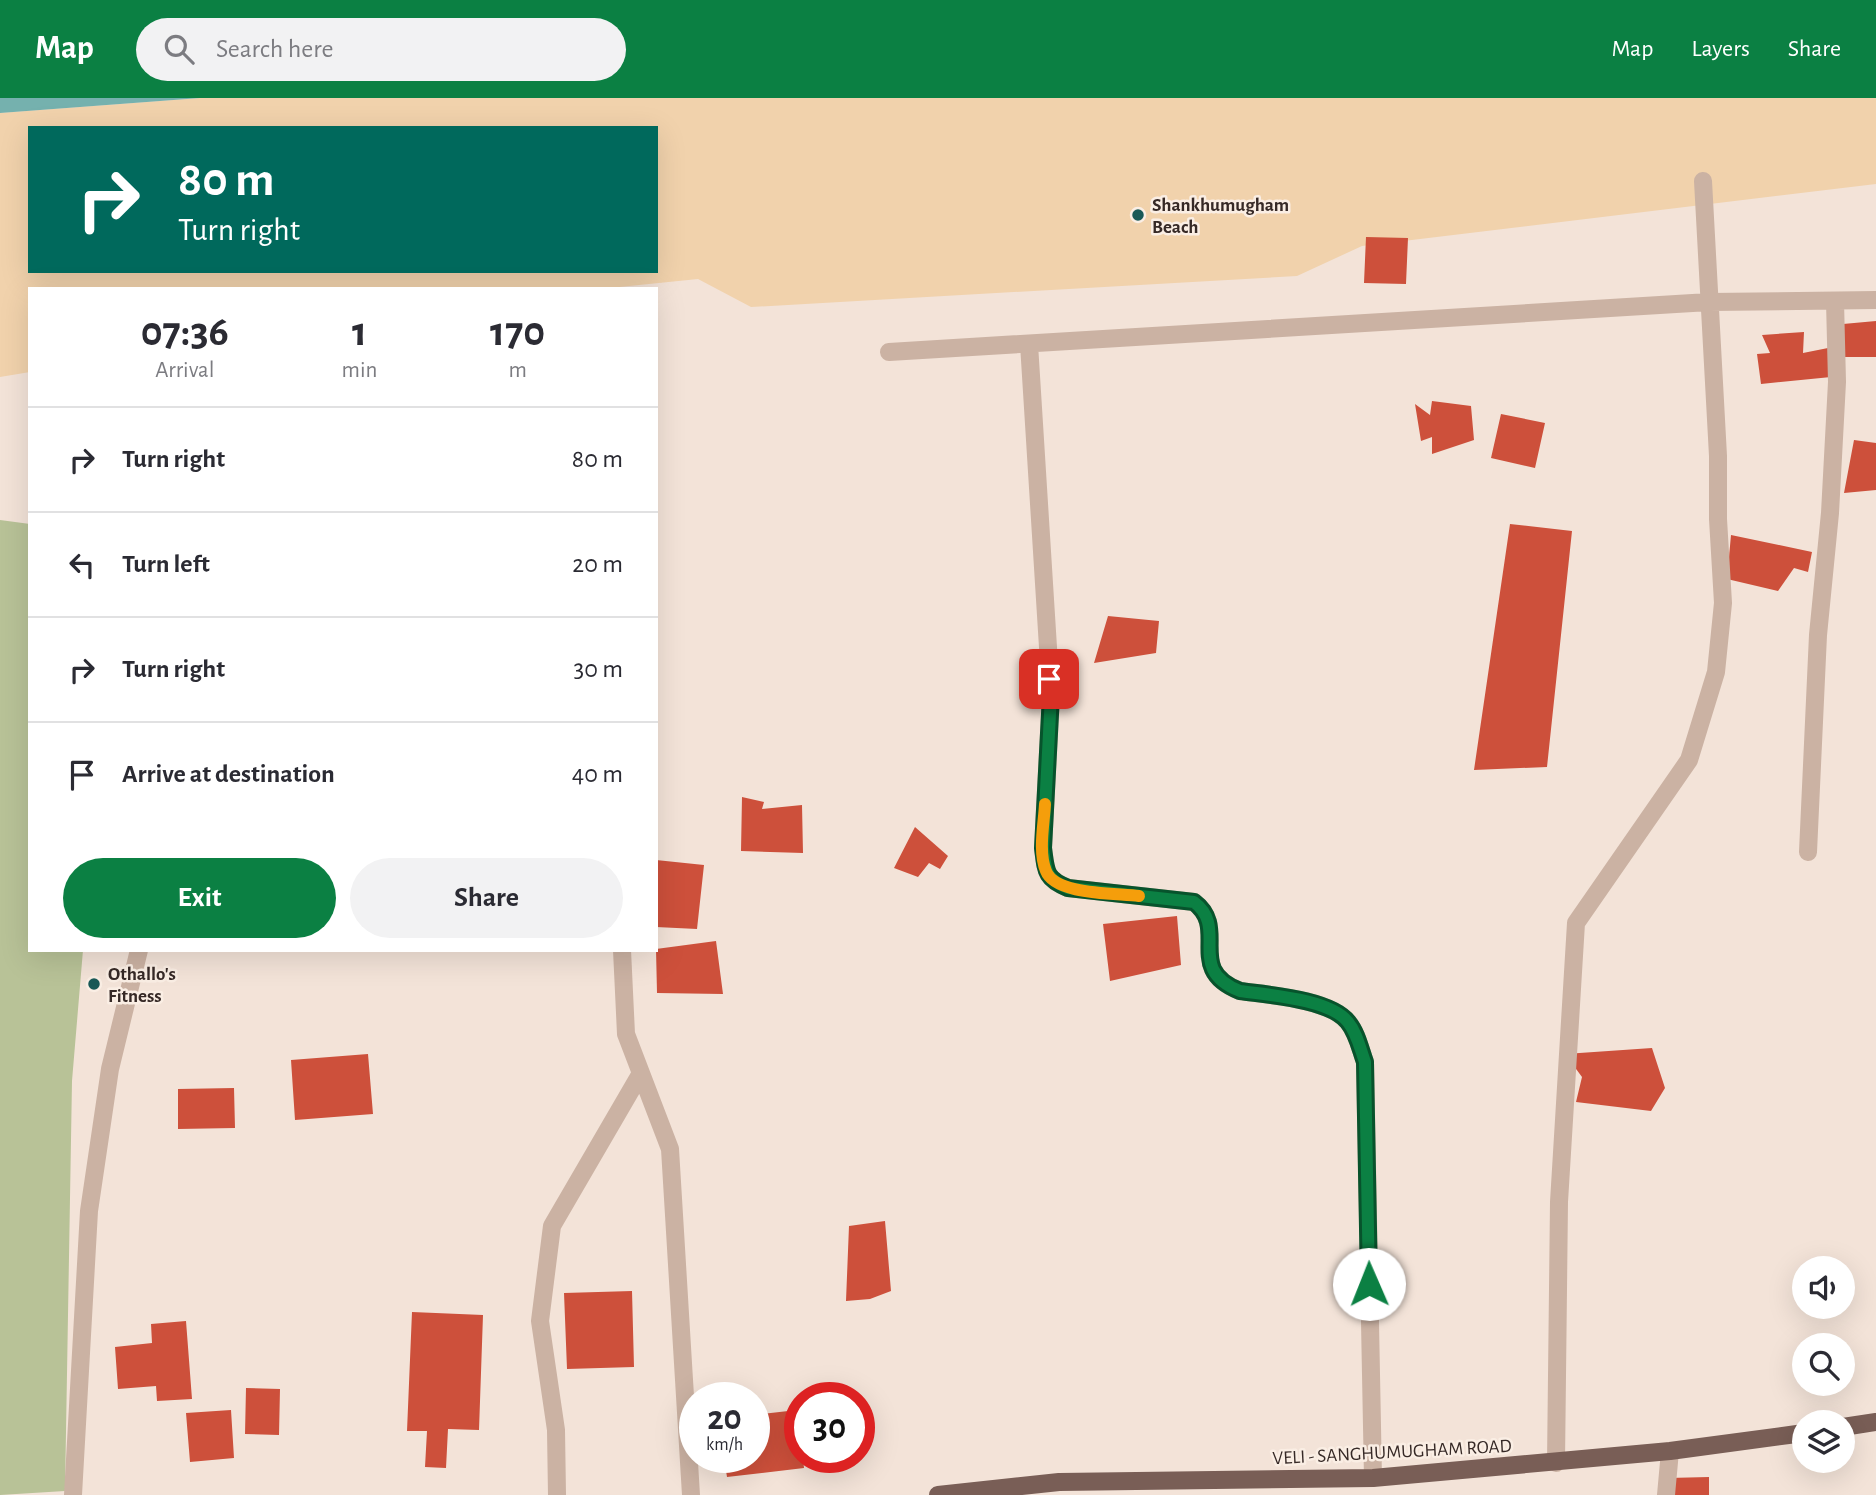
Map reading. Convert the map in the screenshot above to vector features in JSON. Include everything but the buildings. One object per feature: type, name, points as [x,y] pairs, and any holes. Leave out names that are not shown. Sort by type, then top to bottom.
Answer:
[{"type":"main road","points":[[1855,1425],[1876,1422]]},
{"type":"main road","name":"VELI - SANGHUMUGHAM ROAD","points":[[938,1495],[1373,1478],[1556,1463],[1792,1435]]},
{"type":"street","points":[[1556,1463],[1559,1202],[1576,923],[1689,760],[1716,672],[1723,603],[1703,181]]},
{"type":"street","points":[[889,352],[1709,302],[1876,300]]},
{"type":"street","points":[[1808,852],[1818,635],[1831,500],[1836,382],[1835,301]]},
{"type":"street","points":[[1029,344],[1051,695],[1043,848],[1045,871],[1054,883],[1068,888],[1194,902],[1205,910],[1209,925],[1210,964],[1217,977],[1240,991],[1329,1007],[1347,1020],[1357,1036],[1365,1062],[1373,1478]]},
{"type":"street","points":[[73,1495],[89,1211],[110,1069],[139,952]]},
{"type":"street","points":[[622,952],[626,1034],[670,1149],[691,1495]]},
{"type":"street","points":[[558,1495],[556,1430],[540,1321],[552,1226],[641,1073]]},
{"type":"street","points":[[1666,1495],[1670,1451]]},
{"type":"green space","points":[[0,520],[28,524],[28,952],[83,952],[72,1081],[65,1491],[0,1495]]},
{"type":"sand","name":"Shankhumugham Beach","points":[[200,98],[1876,98],[1876,184],[1362,246],[1297,276],[751,307],[698,279],[620,287],[28,287],[28,372],[0,377],[0,113]]},
{"type":"water","points":[[0,98],[200,98],[0,113]]},
{"type":"slow traffic","points":[[1045,804],[1045,871],[1054,883],[1068,888],[1139,896]]},
{"type":"place","name":"Shankhumugham Beach","points":[[1138,215]]},
{"type":"place","name":"Othallo's Fitness","points":[[94,984]]},
{"type":"route","points":[[1049,679],[1051,695],[1043,848],[1045,871],[1054,883],[1068,888],[1194,902],[1205,910],[1209,925],[1210,964],[1217,977],[1240,991],[1329,1007],[1347,1020],[1357,1036],[1365,1062],[1369,1284]]}]
